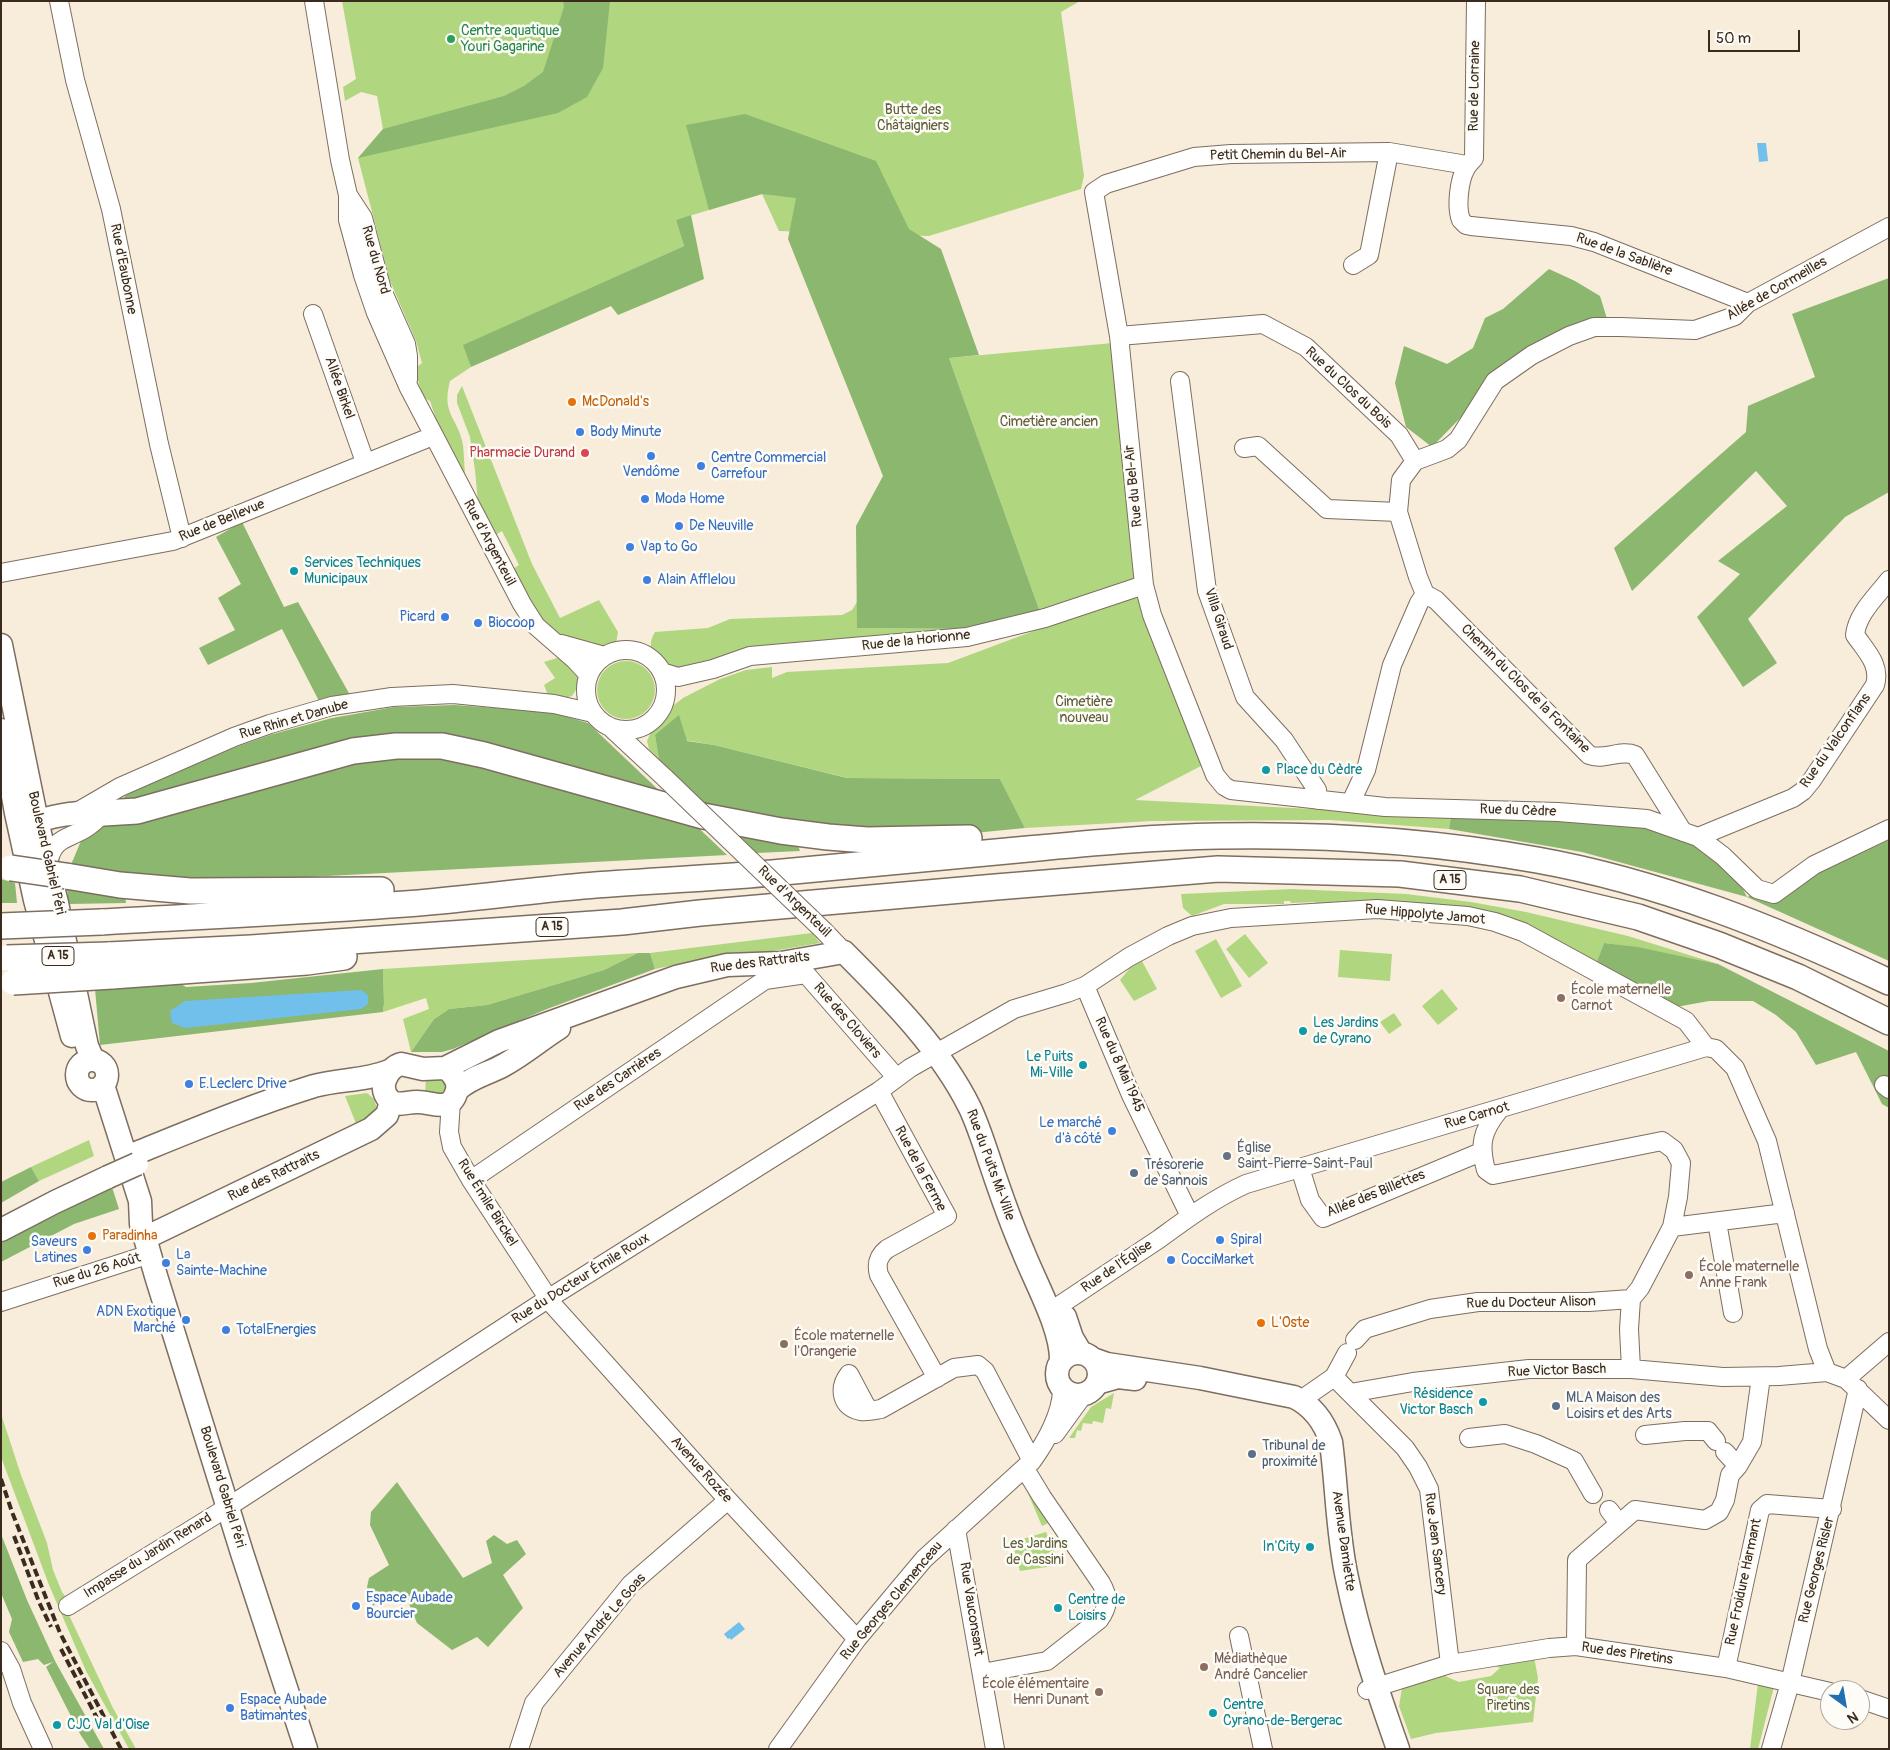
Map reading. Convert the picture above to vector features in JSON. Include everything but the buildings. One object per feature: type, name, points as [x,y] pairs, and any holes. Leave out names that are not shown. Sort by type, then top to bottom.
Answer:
[{"type":"highway","points":[[104,813],[137,811],[353,751],[396,746],[442,746],[484,755],[703,816],[782,831],[867,840],[957,839],[1004,836],[1020,850]]},
{"type":"highway","points":[[1,926],[289,912],[425,902],[1143,839],[1218,836],[1332,837],[1441,845],[1478,850],[1538,860],[1658,889],[1731,914],[1810,945],[1889,982]]},
{"type":"highway","points":[[6,867],[57,870],[120,885],[190,892],[581,887]]},
{"type":"highway","name":"A 15","points":[[4,958],[110,966],[252,948],[622,922],[996,887],[1218,869],[1400,874],[1520,889],[1638,917],[1719,945],[1798,977],[1889,1022]]},
{"type":"highway","points":[[7,982],[110,966]]},
{"type":"main road","name":"Boulevard Gabriel Péri","points":[[1,645],[5,704],[35,835],[35,900],[87,1063]]},
{"type":"main road","name":"Boulevard Gabriel Péri","points":[[1,730],[35,835],[57,870],[87,1046],[87,1063],[77,1073],[78,1081],[84,1088],[96,1087],[97,1108],[129,1207],[145,1239],[228,1508],[306,1749]]},
{"type":"main road","points":[[35,835],[53,816],[78,812],[104,813]]},
{"type":"main road","name":"Rue des Rattraits","points":[[445,1068],[499,1041],[676,977],[716,967],[737,964],[781,963],[844,952]]},
{"type":"main road","name":"Rue d'Argenteuil","points":[[844,952],[886,995],[935,1053]]},
{"type":"main road","name":"Rue des Rattraits","points":[[454,1095],[474,1077],[496,1069],[562,1026],[620,996]]},
{"type":"main road","name":"Rue du Puits Mi-Ville","points":[[935,1053],[970,1109],[1013,1227],[1057,1315]]},
{"type":"main road","points":[[1,1218],[135,1159],[208,1124],[312,1087],[336,1080],[371,1077],[402,1064],[423,1069],[445,1068],[454,1076],[457,1083],[454,1095],[438,1106],[419,1102],[399,1104],[374,1089],[334,1091],[135,1159]]},
{"type":"main road","points":[[389,1071],[385,1083],[389,1098]]},
{"type":"main road","name":"Rue des Rattraits","points":[[145,1239],[371,1128],[387,1115],[389,1098]]},
{"type":"main road","points":[[1,1230],[55,1202],[106,1172]]},
{"type":"main road","points":[[1057,1315],[1060,1346],[1099,1371],[1090,1389],[1075,1395],[1062,1389],[1057,1375],[1078,1358]]},
{"type":"main road","name":"Avenue Damiette","points":[[1078,1358],[1200,1378],[1294,1397],[1311,1408],[1319,1418],[1331,1442],[1346,1577],[1371,1689],[1398,1749]]},
{"type":"main road","name":"Avenue Damiette","points":[[1090,1389],[1111,1378],[1130,1378],[1289,1410],[1308,1421],[1318,1442],[1327,1514],[1341,1594],[1388,1749]]},
{"type":"street","name":"Rue d'Eaubonne","points":[[59,1],[75,80],[111,210],[159,444],[182,538]]},
{"type":"street","name":"Rue du Nord","points":[[314,1],[340,160],[348,195],[364,218],[382,290],[406,344],[408,386],[424,414],[433,436]]},
{"type":"street","name":"Rue de Lorraine","points":[[1466,168],[1474,158],[1476,1]]},
{"type":"street","name":"Petit Chemin du Bel-Air","points":[[1094,192],[1106,184],[1194,157],[1231,154],[1389,152],[1461,164],[1466,168]]},
{"type":"street","points":[[1353,265],[1369,255],[1389,152]]},
{"type":"street","name":"Rue de la Sablière","points":[[1466,168],[1458,205],[1461,220],[1466,225],[1571,236],[1594,242],[1748,303]]},
{"type":"street","name":"Rue du Bel-Air","points":[[1094,192],[1120,336],[1144,585],[1152,615],[1219,781],[1231,790],[1318,800]]},
{"type":"street","name":"Allée de Cormeilles","points":[[1415,462],[1447,449],[1458,440],[1495,381],[1532,355],[1569,336],[1594,327],[1621,326],[1695,330],[1735,316],[1748,303],[1889,227]]},
{"type":"street","name":"Allée Birkel","points":[[313,314],[365,462]]},
{"type":"street","name":"Rue du Clos du Bois","points":[[1120,336],[1263,324],[1306,348],[1399,435],[1415,462]]},
{"type":"street","name":"Villa Giraud","points":[[1180,381],[1207,591],[1245,697],[1284,740],[1317,790],[1318,800]]},
{"type":"street","name":"Rue de Bellevue","points":[[1,573],[182,538],[365,462],[433,436]]},
{"type":"street","name":"Rue d'Argenteuil","points":[[433,436],[522,604],[536,626],[576,660],[589,675]]},
{"type":"street","points":[[1244,448],[1258,446],[1327,509],[1398,512]]},
{"type":"street","points":[[1318,800],[1351,802],[1366,770],[1392,665],[1419,603],[1426,594],[1418,577],[1398,512],[1401,480],[1415,462]]},
{"type":"street","name":"Rue du Valconflans","points":[[1691,835],[1793,798],[1803,791],[1812,780],[1875,685],[1878,676],[1876,666],[1855,635],[1856,627],[1858,619],[1889,580]]},
{"type":"street","name":"Rue de la Horionne","points":[[662,672],[678,677],[713,669],[750,656],[967,638],[1045,618],[1144,585]]},
{"type":"street","name":"Chemin du Clos de la Fontaine","points":[[1426,594],[1436,600],[1589,755],[1594,757],[1624,752],[1634,755],[1691,835]]},
{"type":"street","name":"Rue d'Argenteuil","points":[[555,642],[604,656]]},
{"type":"street","points":[[618,651],[641,652],[653,660],[662,672],[666,686],[665,700],[656,716],[642,726],[625,730],[609,726],[594,713],[586,693],[589,675],[604,656],[618,651]]},
{"type":"street","name":"Rue de la Horionne","points":[[665,700],[713,669]]},
{"type":"street","name":"Rue Rhin et Danube","points":[[554,704],[572,700],[586,693]]},
{"type":"street","name":"Rue Rhin et Danube","points":[[78,812],[120,787],[234,737],[270,724],[332,706],[392,696],[453,694],[554,704],[594,713]]},
{"type":"street","name":"Rue d'Argenteuil","points":[[609,726],[844,952]]},
{"type":"street","points":[[642,726],[639,742],[643,759]]},
{"type":"street","name":"Rue Rhin et Danube","points":[[35,835],[89,826],[127,789],[159,769]]},
{"type":"street","name":"Rue du Cèdre","points":[[1351,802],[1385,806],[1558,812],[1647,819],[1691,835]]},
{"type":"street","points":[[1691,835],[1724,856],[1757,889],[1774,894],[1814,865],[1889,829]]},
{"type":"street","name":"Rue Hippolyte Jamot","points":[[1085,986],[1129,956],[1168,936],[1192,926],[1231,918],[1377,909],[1468,916],[1495,922],[1523,932],[1686,1021],[1706,1047],[1716,1049],[1730,1062],[1767,1141],[1818,1349],[1827,1372]]},
{"type":"street","name":"Rue des Cloviers","points":[[765,980],[806,974],[896,1077]]},
{"type":"street","name":"Rue des Carrières","points":[[471,1180],[765,980]]},
{"type":"street","name":"Rue du Docteur Émile Roux","points":[[228,1508],[548,1299],[879,1091],[896,1077],[935,1053],[1014,1009],[1085,986]]},
{"type":"street","name":"Rue du 8 Mai 1945","points":[[1085,986],[1131,1095],[1190,1216]]},
{"type":"street","name":"Rue Carnot","points":[[1246,1184],[1706,1047]]},
{"type":"street","name":"Rue de la Ferme","points":[[879,1091],[946,1216],[886,1249],[880,1254],[877,1263],[878,1272],[937,1378]]},
{"type":"street","name":"Rue Émile Birckel","points":[[454,1095],[449,1118],[450,1141],[471,1180],[548,1299]]},
{"type":"street","points":[[1499,1110],[1488,1124],[1481,1152],[1486,1170],[1493,1175],[1662,1141],[1674,1150],[1681,1163],[1678,1197],[1672,1227],[1640,1288],[1631,1299],[1629,1329],[1631,1369]]},
{"type":"street","name":"Allée des Billettes","points":[[1300,1168],[1310,1200],[1323,1218],[1481,1152]]},
{"type":"street","name":"Rue de l'Église","points":[[1057,1315],[1190,1216],[1222,1195],[1246,1184]]},
{"type":"street","points":[[1672,1227],[1785,1213]]},
{"type":"street","points":[[1718,1222],[1733,1314]]},
{"type":"street","name":"Rue du 26 Août","points":[[1,1302],[45,1287],[145,1239]]},
{"type":"street","name":"Rue du 26 Août","points":[[1,1299],[45,1287]]},
{"type":"street","name":"Avenue Rozée","points":[[548,1299],[728,1500],[857,1638]]},
{"type":"street","name":"Rue du Docteur Alison","points":[[1334,1377],[1351,1346],[1365,1328],[1430,1309],[1478,1302],[1589,1302],[1631,1299]]},
{"type":"street","points":[[1852,1384],[1889,1342]]},
{"type":"street","points":[[871,1410],[881,1409],[954,1368],[978,1365],[985,1371],[1042,1497],[1107,1593],[1108,1602],[1105,1612],[1099,1620],[1047,1661],[982,1673]]},
{"type":"street","name":"Rue Victor Basch","points":[[1350,1393],[1413,1382],[1530,1369],[1631,1369],[1722,1377],[1761,1377],[1827,1372]]},
{"type":"street","points":[[1827,1372],[1852,1384],[1889,1420]]},
{"type":"street","points":[[1301,1400],[1334,1377],[1350,1393]]},
{"type":"street","points":[[1576,1646],[1576,1560],[1614,1516],[1635,1510],[1704,1520],[1719,1512],[1725,1500],[1730,1475],[1738,1466],[1752,1442],[1761,1377]]},
{"type":"street","name":"Rue Georges Risler","points":[[1771,1749],[1790,1683],[1832,1509],[1851,1416],[1852,1384]]},
{"type":"street","name":"Rue Georges Clemenceau","points":[[1042,1446],[1061,1403],[1062,1389]]},
{"type":"street","name":"Rue Georges Clemenceau","points":[[778,1749],[857,1638],[924,1559],[1028,1465],[1042,1446],[1062,1426],[1090,1389]]},
{"type":"street","name":"Rue Jean Sancery","points":[[1350,1393],[1405,1448],[1418,1467],[1429,1490],[1450,1664]]},
{"type":"street","points":[[1645,1435],[1708,1431],[1738,1466]]},
{"type":"street","points":[[1469,1438],[1505,1434],[1536,1444],[1574,1461],[1594,1494]]},
{"type":"street","name":"Avenue André Le Goas","points":[[519,1749],[534,1703],[631,1584],[728,1500]]},
{"type":"street","name":"Rue Froidure Harmant","points":[[1726,1668],[1760,1510],[1767,1504],[1832,1509]]},
{"type":"street","name":"Impasse du Jardin Renard","points":[[68,1606],[228,1508]]},
{"type":"street","name":"Rue Vauconsant","points":[[956,1529],[995,1749]]},
{"type":"street","points":[[1239,1636],[1263,1749]]},
{"type":"street","name":"Rue des Piretins","points":[[1371,1689],[1450,1664],[1549,1648],[1576,1646],[1726,1668],[1820,1690]]},
{"type":"street","points":[[1,1651],[11,1669],[22,1703],[42,1749]]},
{"type":"street","points":[[1870,1702],[1889,1709]]},
{"type":"green space","name":"Butte des Châtaigniers","points":[[342,1],[1080,1],[1061,12],[1084,176],[1081,189],[929,236],[779,231],[762,194],[676,220],[684,246],[464,345],[471,367],[450,381],[448,392],[449,409],[458,428],[463,445],[465,473],[463,476],[442,436],[430,401],[423,397],[418,381],[418,366],[422,363],[416,341],[390,281],[358,158],[383,129],[377,96],[361,92],[345,101],[343,87],[356,79]]},
{"type":"green space","points":[[563,1],[610,1],[603,68],[587,97],[558,113],[358,158],[383,129],[504,96],[524,86],[543,72],[564,7]]},
{"type":"green space","points":[[745,114],[876,161],[909,229],[941,249],[979,355],[949,358],[1040,612],[969,629],[857,628],[856,526],[883,476],[788,239],[796,198],[762,194],[709,210],[686,125]]},
{"type":"green space","points":[[691,215],[704,279],[618,315],[611,306],[471,367],[463,345],[684,246],[676,220]]},
{"type":"green space","points":[[1549,269],[1575,281],[1600,296],[1608,322],[1510,367],[1432,447],[1406,427],[1395,383],[1404,346],[1447,364],[1473,348],[1485,318],[1503,309]]},
{"type":"green space","points":[[1889,278],[1889,492],[1845,517],[1748,619],[1777,663],[1743,687],[1697,617],[1740,574],[1718,561],[1787,506],[1756,471],[1632,591],[1614,548],[1746,432],[1748,406],[1815,377],[1792,314]]},
{"type":"green space","name":"Cimetière ancien","points":[[1113,343],[1136,579],[1040,612],[949,358]]},
{"type":"green space","points":[[462,386],[532,564],[560,618],[599,600],[618,632],[616,644],[607,648],[593,649],[563,639],[550,630],[531,606],[513,569],[519,565],[502,531],[494,536],[478,503],[470,437],[457,403],[457,395]]},
{"type":"green space","points":[[242,522],[284,607],[298,602],[350,695],[320,703],[282,629],[208,665],[199,648],[235,630],[218,598],[241,584],[216,537]]},
{"type":"green space","name":"Cimetière nouveau","points":[[1130,595],[1138,599],[1205,764],[1135,800],[1451,816],[1449,829],[1330,820],[1152,821],[1025,828],[1000,779],[848,778],[714,745],[655,735],[659,760],[649,749],[647,741],[650,734],[662,723],[669,709],[683,698],[720,679],[746,670],[772,667],[772,678],[787,672],[948,663]]},
{"type":"green space","points":[[857,602],[857,628],[969,629],[669,671],[656,658],[651,649],[652,638],[655,632],[708,628],[730,619],[842,615],[852,610]]},
{"type":"green space","points":[[557,658],[573,666],[581,682],[572,696],[561,699],[549,698],[544,685],[555,678],[544,662]]},
{"type":"green space","points":[[626,661],[637,663],[650,674],[655,690],[653,701],[642,714],[626,719],[615,717],[602,706],[597,690],[599,679],[610,666]]},
{"type":"green space","points":[[455,705],[551,712],[588,723],[727,855],[232,881],[169,879],[70,867],[81,841],[131,790],[236,747],[273,734],[332,718],[394,707]]},
{"type":"green space","points":[[679,715],[687,741],[714,745],[847,778],[1000,779],[1025,828],[913,839],[713,813],[659,760],[655,735]]},
{"type":"green space","points":[[1451,816],[1632,822],[1717,837],[1747,897],[1582,852],[1449,829]]},
{"type":"green space","points":[[730,829],[796,841],[800,851],[756,853]]},
{"type":"green space","points":[[1889,840],[1889,961],[1747,897]]},
{"type":"green space","points":[[1,879],[15,883],[17,903],[1,903]]},
{"type":"green space","points":[[67,889],[125,895],[126,903],[69,904]]},
{"type":"green space","points":[[1292,889],[1406,894],[1471,902],[1526,912],[1628,936],[1718,964],[1641,948],[1604,943],[1596,964],[1510,921],[1316,906],[1315,902],[1291,903],[1290,901],[1284,901],[1284,904],[1224,904],[1192,916],[1183,908],[1181,894]]},
{"type":"green space","points":[[812,933],[820,943],[761,953],[722,955],[655,969],[650,953]]},
{"type":"green space","points":[[1245,934],[1268,963],[1249,978],[1226,949]]},
{"type":"green space","points":[[1216,939],[1242,986],[1221,998],[1195,951]]},
{"type":"green space","points":[[1604,943],[1638,947],[1718,964],[1889,1051],[1889,1108],[1882,1104],[1856,1052],[1816,1065],[1796,1032],[1776,1015],[1753,1001],[1709,1001],[1676,1007],[1596,964]]},
{"type":"green space","points":[[1340,950],[1392,954],[1390,981],[1338,977]]},
{"type":"green space","points":[[638,953],[604,970],[487,1005],[449,1009],[434,1019],[411,1052],[403,1019],[429,1009],[426,998],[383,1012],[383,969]]},
{"type":"green space","points":[[638,953],[650,953],[655,969],[547,1009],[453,1049],[442,1052],[411,1052],[434,1019],[449,1009],[487,1005],[604,970]]},
{"type":"green space","points":[[1142,961],[1157,989],[1134,1001],[1120,980],[1130,968]]},
{"type":"green space","points":[[383,969],[383,1012],[100,1045],[95,989],[179,983],[186,987],[251,983]]},
{"type":"green space","points":[[1442,989],[1458,1009],[1438,1025],[1422,1006]]},
{"type":"green space","points":[[1394,1013],[1402,1025],[1389,1034],[1380,1022]]},
{"type":"green space","points":[[441,1075],[448,1088],[442,1097],[425,1095],[426,1076]]},
{"type":"green space","points":[[367,1093],[374,1099],[377,1109],[357,1126],[345,1096]]},
{"type":"green space","points":[[89,1140],[94,1156],[39,1181],[31,1167]]},
{"type":"green space","points":[[31,1167],[39,1181],[1,1203],[1,1182]]},
{"type":"green space","points":[[112,1187],[119,1209],[74,1224],[1,1262],[1,1243]]},
{"type":"green space","points":[[1114,1393],[1111,1409],[1106,1408],[1103,1423],[1093,1421],[1092,1424],[1083,1423],[1081,1431],[1077,1430],[1075,1438],[1069,1438],[1091,1407]]},
{"type":"green space","points":[[1,1414],[21,1475],[47,1543],[53,1570],[62,1592],[68,1600],[59,1609],[1,1457]]},
{"type":"green space","points":[[397,1482],[463,1578],[492,1563],[486,1541],[494,1535],[507,1544],[517,1540],[526,1554],[503,1575],[523,1608],[488,1647],[477,1637],[452,1650],[417,1623],[407,1599],[394,1590],[373,1606],[367,1587],[369,1578],[389,1565],[370,1525],[371,1512]]},
{"type":"green space","points":[[1026,1489],[1029,1489],[1050,1522],[1042,1526]]},
{"type":"green space","name":"Les Jardins de Cassini","points":[[1046,1532],[1060,1565],[1020,1571],[1012,1542]]},
{"type":"green space","points":[[1,1534],[27,1600],[55,1661],[104,1749],[90,1749],[80,1734],[46,1667],[53,1662],[44,1665],[38,1659],[23,1662],[9,1632],[12,1619],[1,1593]]},
{"type":"green space","points":[[59,1609],[68,1613],[113,1708],[136,1749],[129,1749],[86,1671]]},
{"type":"green space","name":"Square des Piretins","points":[[1534,1657],[1538,1678],[1533,1722],[1436,1733],[1411,1739],[1399,1706],[1402,1688],[1445,1676],[1459,1682],[1491,1676],[1500,1668],[1493,1665]]},
{"type":"green space","points":[[1758,1683],[1774,1687],[1758,1749],[1750,1749]]},
{"type":"water","points":[[1757,143],[1766,143],[1768,161],[1759,162]]},
{"type":"water","points":[[361,990],[368,995],[368,1004],[361,1009],[185,1028],[172,1023],[170,1011],[185,1001]]},
{"type":"water","points":[[739,1622],[745,1629],[731,1640],[730,1638],[728,1639],[724,1634]]},
{"type":"railway","points":[[1,1479],[12,1512],[60,1633],[121,1749]]},
{"type":"railway","points":[[14,1536],[39,1602],[51,1627]]},
{"type":"railway","points":[[61,1649],[97,1718]]},
{"type":"place","name":"Centre aquatique Youri Gagarine","points":[[451,39]]},
{"type":"place","name":"McDonald's","points":[[572,402]]},
{"type":"place","name":"Body Minute","points":[[580,432]]},
{"type":"place","name":"Pharmacie Durand","points":[[585,453]]},
{"type":"place","name":"Vendôme","points":[[651,456]]},
{"type":"place","name":"Centre Commercial Carrefour","points":[[701,466]]},
{"type":"place","name":"Moda Home","points":[[645,499]]},
{"type":"place","name":"De Neuville","points":[[679,526]]},
{"type":"place","name":"Vap to Go","points":[[630,547]]},
{"type":"place","name":"Services Techniques Municipaux","points":[[294,571]]},
{"type":"place","name":"Alain Afflelou","points":[[647,580]]},
{"type":"place","name":"Picard","points":[[445,617]]},
{"type":"place","name":"Biocoop","points":[[478,623]]},
{"type":"place","name":"Place du Cèdre","points":[[1266,770]]},
{"type":"place","name":"École maternelle Carnot","points":[[1561,998]]},
{"type":"place","name":"Les Jardins de Cyrano","points":[[1303,1031]]},
{"type":"place","name":"Le Puits Mi-Ville","points":[[1083,1065]]},
{"type":"place","name":"E.Leclerc Drive","points":[[189,1084]]},
{"type":"place","name":"Le marché d'à côté","points":[[1112,1131]]},
{"type":"place","name":"Église Saint-Pierre-Saint-Paul","points":[[1227,1156]]},
{"type":"place","name":"Trésorerie de Sannois","points":[[1134,1173]]},
{"type":"place","name":"Paradinha","points":[[92,1236]]},
{"type":"place","name":"Spiral","points":[[1220,1240]]},
{"type":"place","name":"Saveurs Latines","points":[[87,1250]]},
{"type":"place","name":"CocciMarket","points":[[1171,1260]]},
{"type":"place","name":"La Sainte-Machine","points":[[166,1263]]},
{"type":"place","name":"École maternelle Anne Frank","points":[[1689,1275]]},
{"type":"place","name":"ADN Exotique Marché","points":[[186,1320]]},
{"type":"place","name":"L'Oste","points":[[1261,1323]]},
{"type":"place","name":"TotalEnergies","points":[[226,1330]]},
{"type":"place","name":"École maternelle l'Orangerie","points":[[784,1344]]},
{"type":"place","name":"Résidence Victor Basch","points":[[1483,1402]]},
{"type":"place","name":"MLA Maison des Loisirs et des Arts","points":[[1556,1406]]},
{"type":"place","name":"Tribunal de proximité","points":[[1252,1454]]},
{"type":"place","name":"In'City","points":[[1310,1547]]},
{"type":"place","name":"Espace Aubade Bourcier","points":[[356,1606]]},
{"type":"place","name":"Centre de Loisirs","points":[[1058,1608]]},
{"type":"place","name":"Médiathèque André Cancelier","points":[[1204,1667]]},
{"type":"place","name":"École élémentaire Henri Dunant","points":[[1099,1692]]},
{"type":"place","name":"Espace Aubade Batimantes","points":[[230,1708]]},
{"type":"place","name":"Centre Cyrano-de-Bergerac","points":[[1213,1713]]},
{"type":"place","name":"CJC Val d'Oise","points":[[57,1725]]}]
